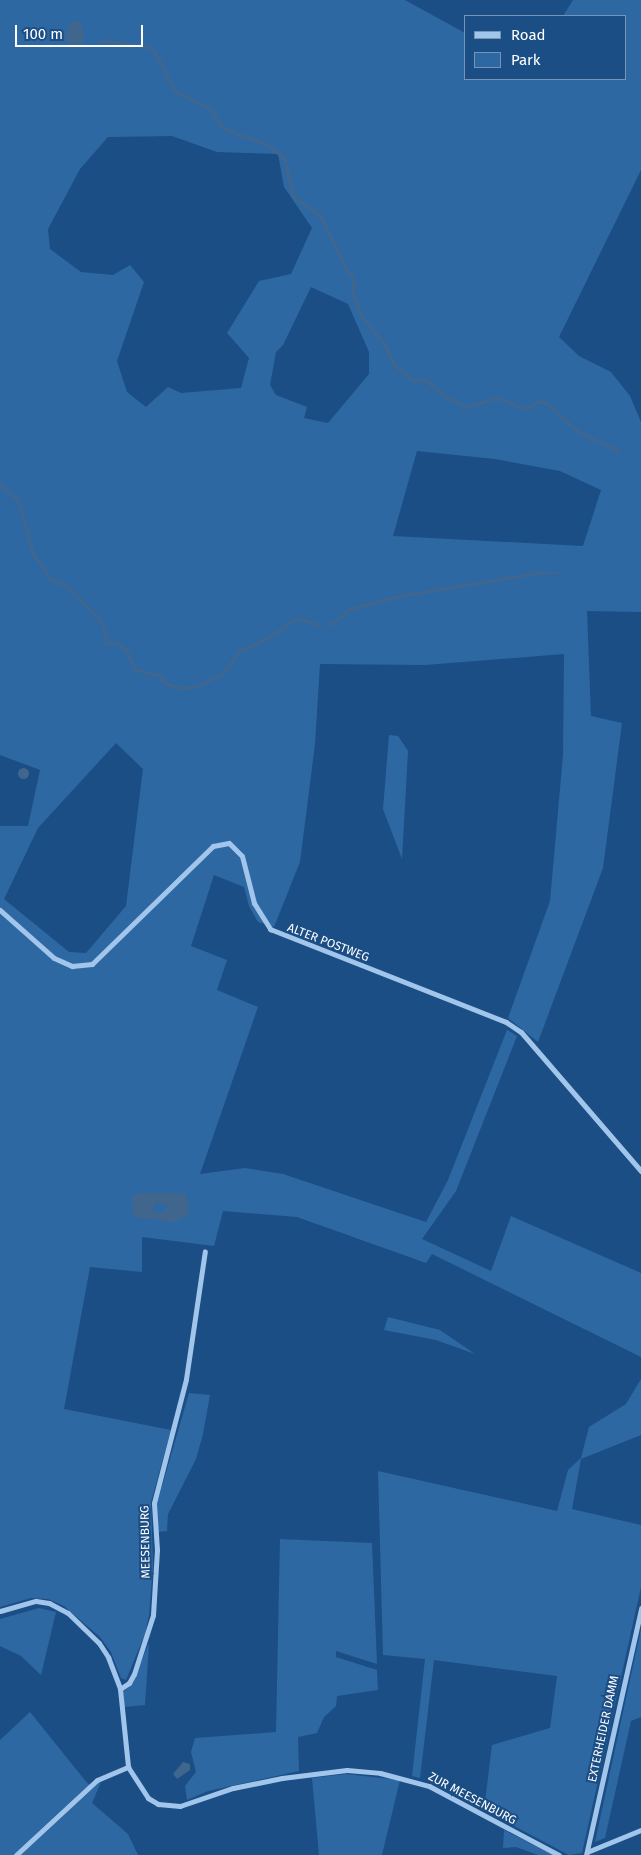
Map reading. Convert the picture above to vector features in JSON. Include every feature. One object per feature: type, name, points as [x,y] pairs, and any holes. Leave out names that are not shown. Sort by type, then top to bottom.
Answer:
[{"type":"street","name":"ALTER POSTWEG","points":[[0,910],[54,958],[72,966],[92,964],[213,846],[229,843],[242,856],[254,904],[270,929],[506,1022],[521,1032],[641,1171]]},
{"type":"street","name":"MEESENBURG","points":[[120,1689],[130,1683],[153,1616],[157,1550],[154,1503],[186,1379],[205,1251]]},
{"type":"street","points":[[0,1611],[36,1601],[48,1603],[68,1613],[88,1630],[108,1656],[120,1689],[128,1767],[97,1780],[16,1855]]},
{"type":"street","name":"EXTERHEIDER DAMM","points":[[587,1853],[641,1608]]},
{"type":"street","name":"ZUR MEESENBURG","points":[[128,1767],[148,1798],[169,1807],[233,1788],[282,1778],[347,1770],[404,1778],[429,1786],[559,1855]]},
{"type":"street","points":[[587,1853],[641,1830]]},
{"type":"green space","points":[[0,0],[405,0],[463,32],[463,80],[626,80],[626,15],[564,15],[573,0],[641,0],[641,170],[559,337],[579,356],[611,372],[630,396],[641,422],[641,612],[587,611],[591,716],[622,723],[603,868],[538,1042],[508,1018],[550,901],[563,755],[564,654],[425,665],[320,664],[315,744],[300,862],[274,927],[258,922],[249,906],[244,887],[214,875],[191,946],[227,960],[217,990],[258,1007],[200,1174],[245,1168],[283,1174],[426,1222],[448,1180],[507,1030],[517,1036],[456,1191],[422,1239],[491,1271],[511,1216],[641,1273],[641,1357],[432,1254],[426,1263],[297,1217],[223,1211],[214,1246],[142,1237],[142,1272],[90,1267],[64,1409],[171,1430],[151,1502],[153,1566],[149,1615],[145,1634],[126,1680],[121,1678],[111,1652],[100,1637],[64,1606],[48,1599],[31,1598],[0,1607],[0,826],[28,826],[40,770],[0,755]],"holes":[[[172,136],[217,152],[278,154],[284,187],[312,228],[291,274],[259,281],[227,333],[249,358],[241,388],[181,393],[168,387],[146,407],[127,392],[117,361],[144,282],[130,265],[113,275],[81,272],[50,249],[48,229],[80,169],[108,137]],[[311,287],[348,304],[369,352],[369,374],[328,423],[304,418],[307,407],[276,395],[270,385],[276,352],[283,345]],[[417,451],[495,459],[560,471],[601,490],[583,546],[393,536]],[[116,743],[143,769],[126,906],[86,953],[69,952],[4,899],[38,828]]]},
{"type":"green space","points":[[389,735],[398,736],[408,751],[402,859],[383,809]]},
{"type":"green space","points":[[388,1317],[440,1330],[475,1354],[436,1340],[384,1330]]},
{"type":"green space","points":[[641,1379],[641,1435],[581,1459],[572,1509],[641,1525],[641,1587],[582,1853],[569,1855],[484,1810],[492,1745],[550,1728],[557,1676],[434,1660],[420,1778],[412,1776],[425,1659],[383,1655],[378,1471],[557,1511],[568,1470],[581,1458],[589,1427],[626,1404]]},
{"type":"green space","points":[[189,1393],[210,1395],[203,1434],[196,1459],[168,1514],[167,1531],[157,1532],[156,1507]]},
{"type":"green space","points":[[280,1539],[372,1543],[377,1664],[336,1651],[336,1657],[377,1670],[378,1690],[337,1696],[336,1706],[324,1717],[317,1733],[298,1737],[299,1771],[208,1791],[187,1800],[185,1786],[196,1772],[191,1752],[195,1738],[276,1732]]},
{"type":"green space","points":[[39,1608],[56,1612],[41,1675],[21,1656],[0,1646],[0,1619]]},
{"type":"green space","points":[[641,1629],[641,1717],[631,1721],[605,1838],[595,1842]]},
{"type":"green space","points":[[149,1643],[145,1705],[124,1707],[123,1692],[132,1684]]},
{"type":"green space","points":[[30,1712],[88,1784],[101,1782],[92,1803],[128,1834],[138,1855],[0,1855],[0,1740]]},
{"type":"green space","points":[[346,1774],[400,1780],[382,1855],[319,1855],[312,1778]]},
{"type":"green space","points":[[504,1830],[554,1855],[538,1855],[516,1847],[503,1848]]},
{"type":"shaded area","points":[[80,21],[84,35],[82,47],[71,48],[65,36],[72,22]]},
{"type":"shaded area","points":[[23,767],[29,773],[23,779],[17,773]]},
{"type":"shaded area","points":[[142,1193],[185,1193],[190,1213],[175,1222],[133,1217],[132,1196]],"holes":[[[155,1203],[167,1204],[167,1208],[163,1212],[153,1211]]]},
{"type":"shaded area","points":[[183,1762],[190,1764],[190,1770],[177,1779],[173,1774]]},
{"type":"waterway","points":[[100,40],[149,47],[156,53],[175,91],[210,108],[223,128],[266,144],[284,157],[294,197],[321,216],[348,271],[354,277],[353,294],[362,316],[386,346],[394,364],[408,377],[417,381],[424,379],[448,398],[467,407],[497,398],[527,409],[539,401],[548,404],[579,432],[619,451]]},
{"type":"waterway","points":[[0,484],[19,501],[33,553],[51,579],[69,587],[99,619],[106,631],[106,643],[118,644],[126,649],[136,670],[160,675],[165,683],[181,688],[195,687],[221,675],[241,649],[259,643],[298,618],[318,624]]},
{"type":"waterway","points":[[327,624],[332,624],[349,609],[400,596],[537,573],[558,573]]}]
